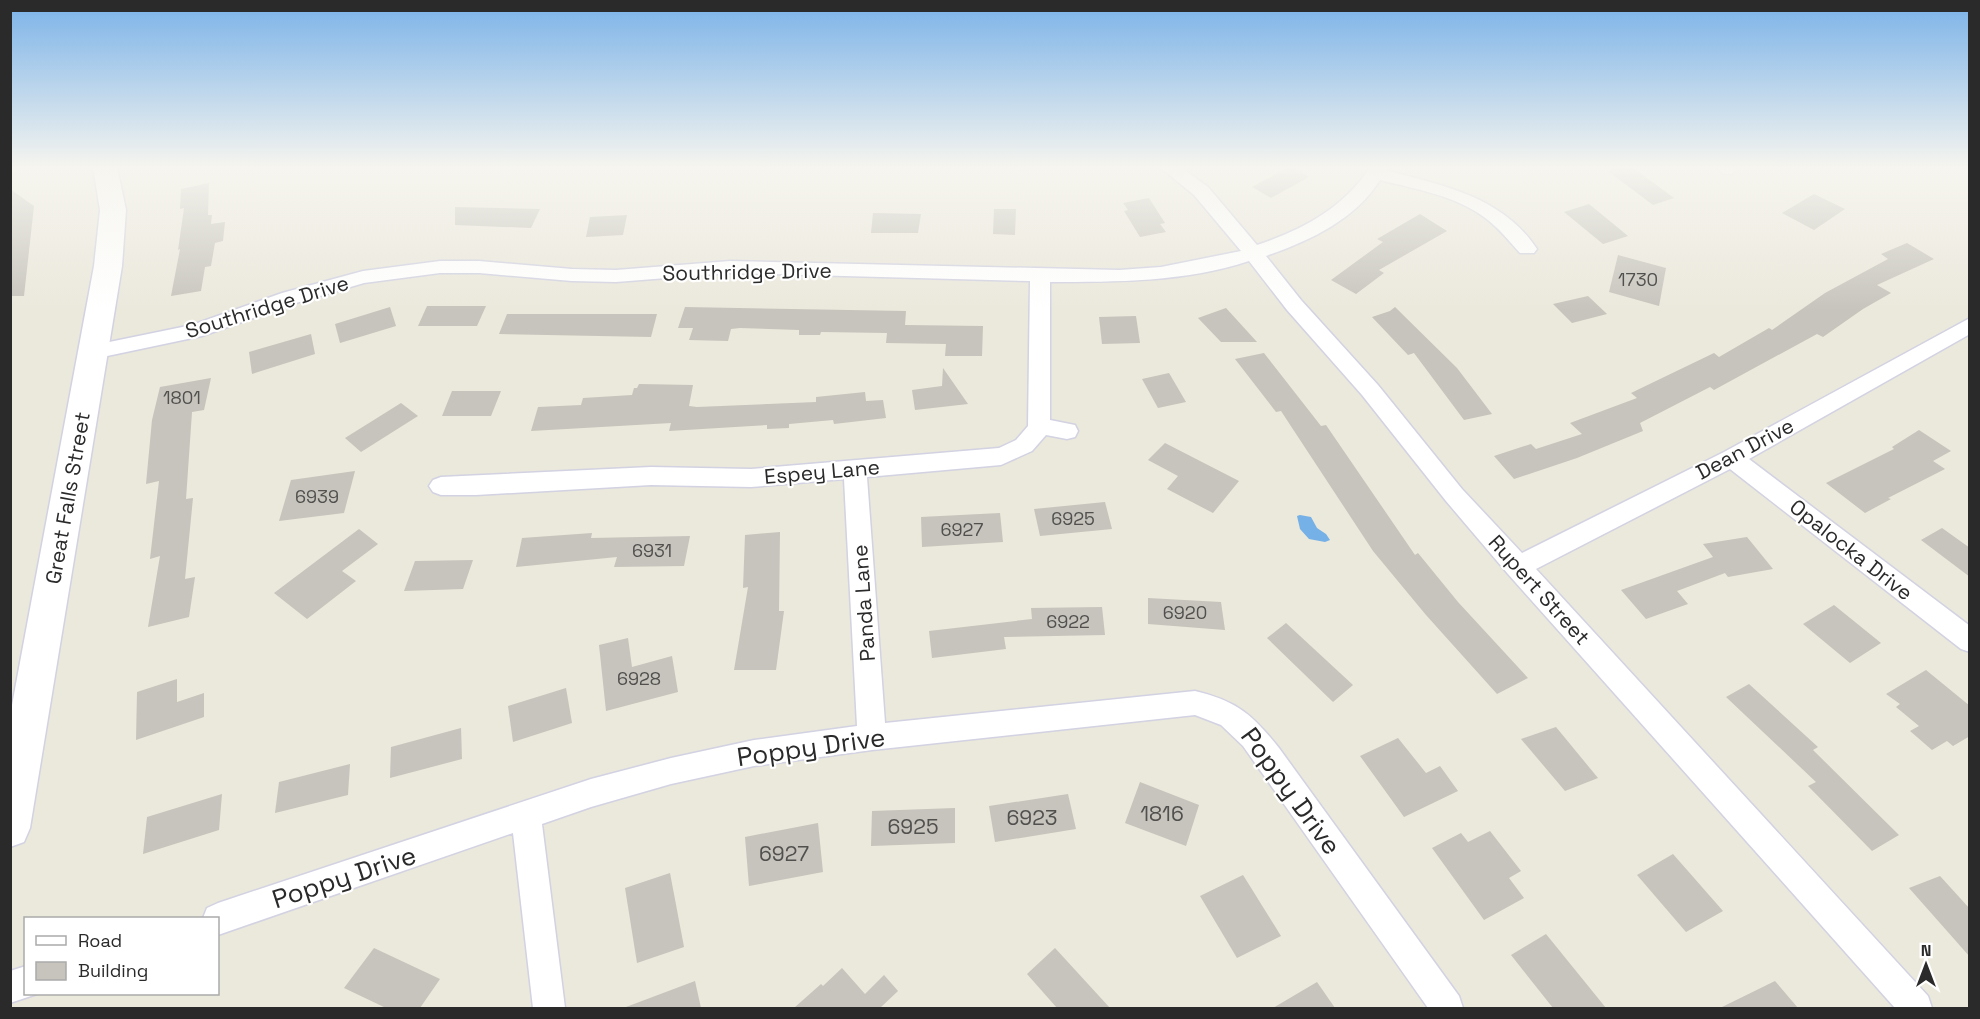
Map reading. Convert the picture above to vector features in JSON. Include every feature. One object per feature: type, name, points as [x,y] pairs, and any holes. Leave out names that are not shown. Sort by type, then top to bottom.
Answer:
[{"type":"main road","name":"Great Falls Street","points":[[10,828],[108,266],[113,215]]},
{"type":"street","name":"Rupert Street","points":[[1220,215],[1294,305],[1370,390],[1454,495],[1517,567],[1916,1008]]},
{"type":"street","name":"Southridge Drive","points":[[93,352],[195,331],[289,298],[344,282],[402,271],[440,267],[479,267],[572,275],[616,276],[730,267],[1119,276],[1203,267],[1253,254],[1287,242],[1334,215]]},
{"type":"street","points":[[1493,215],[1527,249]]},
{"type":"street","points":[[1040,275],[1040,426],[1067,431]]},
{"type":"street","name":"Dean Drive","points":[[1517,567],[1732,458],[1970,325]]},
{"type":"street","name":"Espey Lane","points":[[441,486],[651,476],[751,478],[1001,456],[1019,450],[1030,442],[1040,426]]},
{"type":"street","name":"Opalocka Drive","points":[[1732,458],[1970,641]]},
{"type":"street","name":"Panda Lane","points":[[855,469],[872,737]]},
{"type":"street","name":"Poppy Drive","points":[[219,919],[591,793],[671,771],[754,753],[872,737],[1195,703],[1217,707],[1238,719],[1263,749],[1446,1008]]},
{"type":"street","points":[[526,816],[549,1008]]},
{"type":"water","points":[[1297,516],[1311,517],[1317,528],[1330,540],[1325,542],[1309,539],[1300,529]]},
{"type":"building","points":[[10,215],[33,215],[24,296],[10,296]]},
{"type":"building","points":[[183,215],[212,215],[211,224],[225,222],[223,241],[215,243],[211,266],[205,267],[201,291],[171,296],[180,249],[178,250]]},
{"type":"building","points":[[455,215],[537,215],[531,228],[455,225]]},
{"type":"building","points":[[627,215],[623,235],[586,237],[590,217]]},
{"type":"building","points":[[873,215],[921,215],[918,233],[871,233]]},
{"type":"building","points":[[994,215],[1016,215],[1015,235],[993,234]]},
{"type":"building","points":[[1126,215],[1160,215],[1165,223],[1160,224],[1166,232],[1140,237]]},
{"type":"building","points":[[1419,215],[1447,231],[1379,270],[1384,273],[1356,294],[1331,280],[1383,242],[1377,239]]},
{"type":"building","points":[[1567,215],[1602,215],[1628,236],[1603,244]]},
{"type":"building","points":[[1785,215],[1837,215],[1814,230]]},
{"type":"building","points":[[1907,243],[1934,259],[1877,285],[1891,293],[1823,337],[1817,334],[1714,390],[1710,387],[1640,423],[1643,431],[1577,458],[1514,479],[1494,456],[1531,444],[1536,449],[1582,434],[1570,423],[1637,398],[1631,393],[1714,353],[1719,357],[1769,328],[1772,330],[1825,293],[1888,259],[1881,254]]},
{"type":"building","points":[[1618,255],[1666,268],[1659,306],[1609,292]]},
{"type":"building","points":[[1588,296],[1607,314],[1572,323],[1553,304]]},
{"type":"building","points":[[427,306],[486,306],[477,326],[418,326]]},
{"type":"building","points":[[390,307],[396,326],[340,343],[335,324]]},
{"type":"building","points":[[685,307],[906,311],[905,325],[983,326],[982,356],[945,356],[946,344],[886,343],[887,333],[821,332],[820,335],[799,335],[799,330],[740,328],[731,329],[728,341],[689,340],[693,328],[678,328]]},
{"type":"building","points":[[1395,307],[1457,368],[1492,414],[1464,420],[1414,353],[1408,355],[1372,317]]},
{"type":"building","points":[[1226,308],[1257,342],[1221,342],[1198,318]]},
{"type":"building","points":[[507,314],[657,314],[651,337],[499,334]]},
{"type":"building","points":[[1136,316],[1140,343],[1102,344],[1099,317]]},
{"type":"building","points":[[311,334],[315,354],[252,374],[249,352]]},
{"type":"building","points":[[1264,353],[1321,426],[1326,425],[1415,555],[1418,553],[1458,602],[1528,678],[1497,694],[1426,615],[1373,551],[1281,411],[1276,412],[1235,359]]},
{"type":"building","points":[[943,368],[968,404],[915,410],[912,390],[942,386]]},
{"type":"building","points":[[1169,373],[1186,402],[1158,408],[1142,379]]},
{"type":"building","points":[[211,378],[204,410],[192,412],[186,499],[193,498],[185,579],[195,577],[189,617],[148,627],[160,556],[150,559],[159,481],[146,484],[152,420],[160,387]]},
{"type":"building","points":[[639,384],[693,385],[689,406],[697,407],[816,402],[816,397],[865,392],[866,401],[883,400],[886,418],[834,424],[833,420],[789,424],[789,428],[767,429],[767,425],[669,431],[671,423],[531,431],[538,407],[581,405],[583,398],[632,395],[634,388],[637,388]]},
{"type":"building","points":[[452,391],[501,391],[491,416],[442,416]]},
{"type":"building","points":[[401,403],[418,416],[361,452],[345,438]]},
{"type":"building","points":[[1919,430],[1951,451],[1933,461],[1945,469],[1888,498],[1891,499],[1865,513],[1826,483],[1894,449],[1892,447]]},
{"type":"building","points":[[1165,443],[1239,481],[1213,513],[1167,489],[1178,476],[1148,460]]},
{"type":"building","points":[[355,471],[344,513],[279,521],[291,480]]},
{"type":"building","points":[[1105,502],[1112,529],[1040,536],[1034,509]]},
{"type":"building","points":[[1000,513],[1003,542],[922,547],[921,517]]},
{"type":"building","points":[[1942,528],[1970,548],[1970,577],[1921,540]]},
{"type":"building","points":[[359,529],[378,544],[342,571],[356,581],[307,619],[274,593]]},
{"type":"building","points":[[780,532],[779,611],[784,611],[776,670],[734,670],[748,587],[743,588],[745,535]]},
{"type":"building","points":[[592,533],[591,538],[690,536],[684,566],[614,567],[617,557],[516,567],[522,538]]},
{"type":"building","points":[[1747,537],[1773,569],[1728,577],[1725,573],[1677,591],[1688,604],[1646,619],[1621,590],[1713,557],[1703,544]]},
{"type":"building","points":[[473,560],[463,589],[404,591],[415,561]]},
{"type":"building","points":[[1148,598],[1221,602],[1225,630],[1148,624]]},
{"type":"building","points":[[1834,605],[1881,643],[1850,663],[1803,624]]},
{"type":"building","points":[[1102,607],[1105,635],[1004,637],[1006,649],[932,658],[929,631],[1032,619],[1031,608]]},
{"type":"building","points":[[1286,623],[1353,685],[1333,702],[1267,638]]},
{"type":"building","points":[[628,638],[632,667],[672,656],[678,692],[606,711],[599,645]]},
{"type":"building","points":[[1926,670],[1970,706],[1970,736],[1953,746],[1947,741],[1932,750],[1910,731],[1919,726],[1896,707],[1900,704],[1886,694]]},
{"type":"building","points":[[177,679],[177,702],[204,693],[204,717],[136,740],[137,692]]},
{"type":"building","points":[[1749,684],[1818,747],[1813,750],[1899,835],[1872,851],[1808,786],[1816,782],[1726,697]]},
{"type":"building","points":[[566,688],[572,723],[513,742],[508,706]]},
{"type":"building","points":[[1556,727],[1598,778],[1565,791],[1521,739]]},
{"type":"building","points":[[461,728],[462,759],[390,778],[391,747]]},
{"type":"building","points":[[1398,738],[1426,773],[1440,766],[1458,791],[1404,817],[1360,756]]},
{"type":"building","points":[[350,764],[348,795],[275,813],[279,782]]},
{"type":"building","points":[[1140,782],[1199,805],[1186,846],[1125,823]]},
{"type":"building","points":[[222,794],[219,830],[143,854],[147,817]]},
{"type":"building","points":[[1068,794],[1076,829],[995,842],[989,806]]},
{"type":"building","points":[[955,808],[955,843],[871,846],[872,811]]},
{"type":"building","points":[[818,823],[823,872],[749,886],[745,837]]},
{"type":"building","points":[[1490,831],[1521,871],[1509,878],[1524,898],[1484,920],[1432,848],[1461,833],[1468,842]]},
{"type":"building","points":[[1673,854],[1723,911],[1686,932],[1637,875]]},
{"type":"building","points":[[670,873],[684,947],[637,963],[625,888]]},
{"type":"building","points":[[1243,875],[1281,936],[1237,958],[1200,896]]},
{"type":"building","points":[[1940,876],[1970,909],[1970,957],[1909,888]]},
{"type":"building","points":[[1546,934],[1606,1008],[1553,1008],[1511,955]]},
{"type":"building","points":[[374,948],[440,979],[420,1008],[386,1008],[344,988]]},
{"type":"building","points":[[1055,948],[1110,1008],[1057,1008],[1027,974]]},
{"type":"building","points":[[842,968],[865,994],[884,975],[898,991],[880,1008],[794,1008],[821,984],[823,986]]},
{"type":"building","points":[[695,981],[701,1008],[626,1007]]},
{"type":"building","points":[[1775,981],[1798,1008],[1720,1008]]},
{"type":"building","points":[[1317,982],[1335,1008],[1273,1008]]}]
